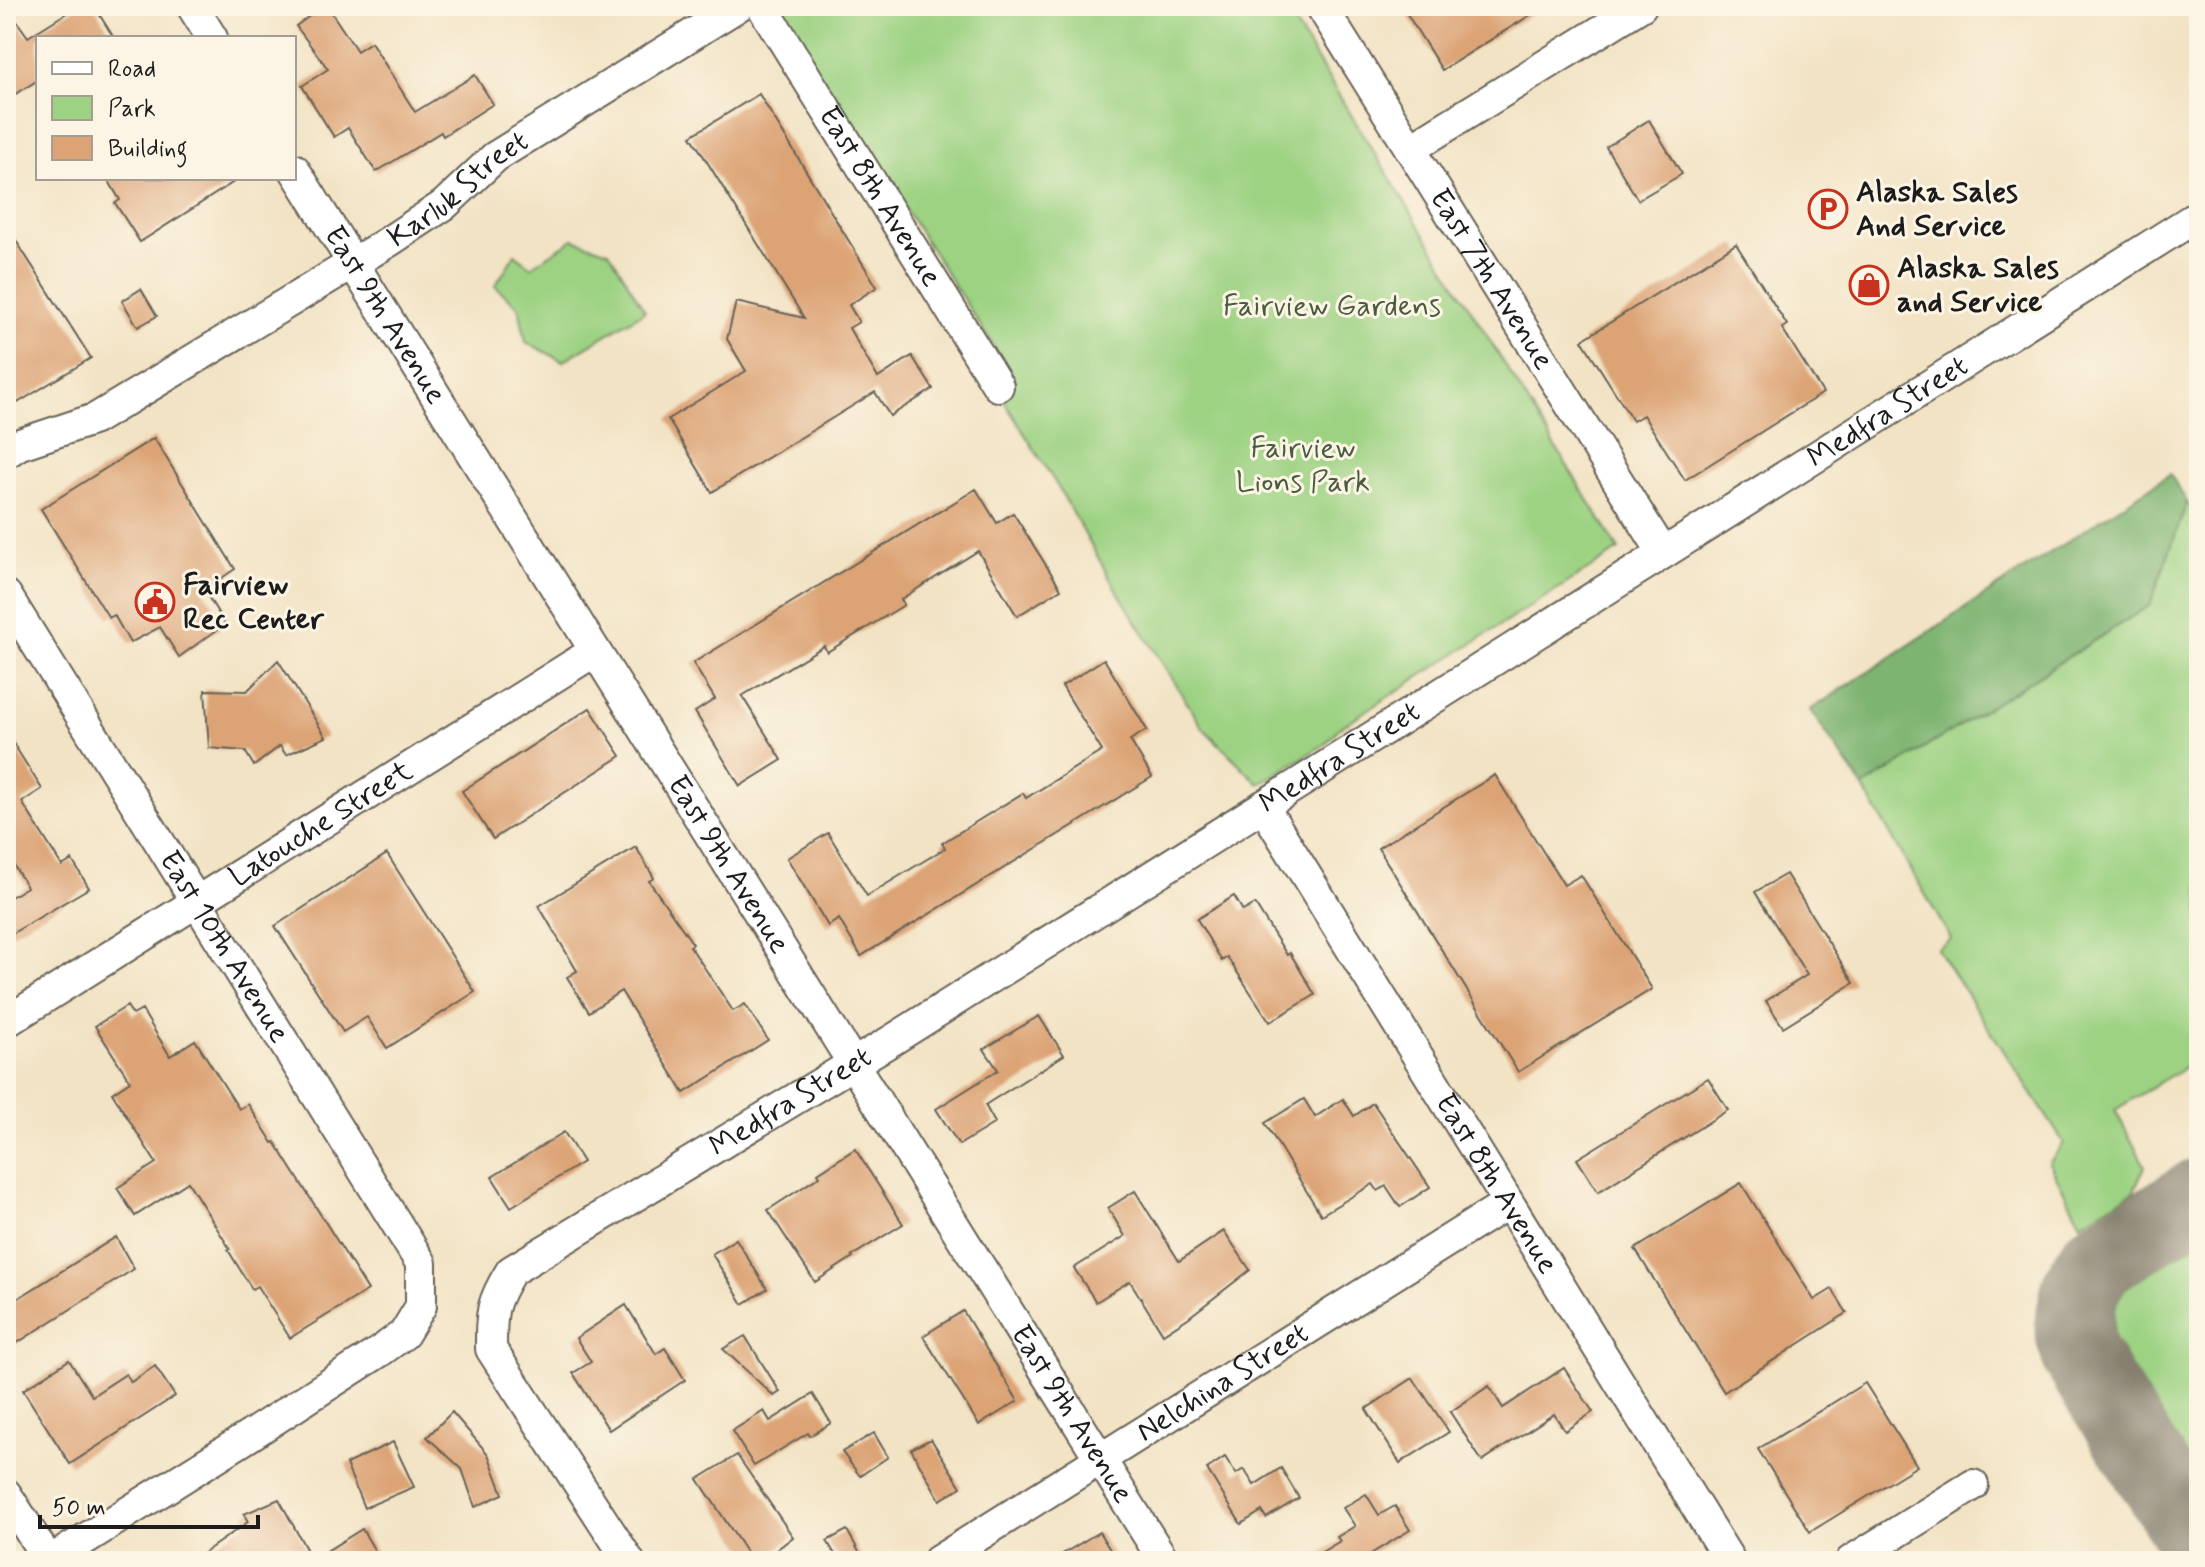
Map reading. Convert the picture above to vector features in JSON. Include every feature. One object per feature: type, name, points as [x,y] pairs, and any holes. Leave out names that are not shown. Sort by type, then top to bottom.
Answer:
[{"type":"street","points":[[192,6],[211,36]]},
{"type":"street","name":"Karluk Street","points":[[6,453],[20,444],[95,419],[352,263],[444,205],[495,157],[738,6]]},
{"type":"street","name":"East 8th Avenue","points":[[762,6],[998,386]]},
{"type":"street","name":"East 7th Avenue","points":[[1321,6],[1663,553]]},
{"type":"street","points":[[1410,149],[1641,6]]},
{"type":"street","name":"East 9th Avenue","points":[[296,172],[1164,1561]]},
{"type":"street","name":"Medfra Street","points":[[629,1561],[491,1349],[492,1308],[511,1271],[853,1064],[2199,215]]},
{"type":"street","name":"East 10th Avenue","points":[[6,595],[421,1263],[421,1306],[404,1334],[49,1561]]},
{"type":"street","name":"Latouche Street","points":[[6,1022],[595,651]]},
{"type":"street","name":"East 8th Avenue","points":[[1263,806],[1730,1561]]},
{"type":"street","name":"Nelchina Street","points":[[938,1561],[1508,1203]]},
{"type":"street","points":[[1851,1561],[1973,1485]]},
{"type":"street","points":[[6,1494],[49,1561]]},
{"type":"green space","name":"Fairview Lions Park","points":[[1284,6],[1619,550],[1339,728],[1325,744],[1259,784],[1203,728],[1113,584],[1061,492],[1004,401],[1009,370],[775,8]]},
{"type":"green space","points":[[573,239],[609,251],[645,311],[563,361],[526,342],[519,307],[495,286],[515,254],[531,267]]},
{"type":"green space","points":[[2170,474],[2187,502],[2150,605],[1863,787],[1810,710]]},
{"type":"green space","points":[[2187,502],[2199,521],[2199,1058],[2115,1110],[2145,1166],[2134,1191],[2081,1223],[2049,1163],[2064,1143],[1937,949],[1951,939],[1863,787],[2150,605]]},
{"type":"green space","points":[[2182,1245],[2199,1246],[2199,1482],[2118,1358],[2114,1335],[2114,1316],[2125,1289]]},
{"type":"building","points":[[6,6],[28,37],[78,6],[94,6],[113,36],[36,36],[36,81],[6,100]]},
{"type":"building","points":[[327,6],[357,51],[371,42],[415,112],[475,75],[493,104],[443,136],[441,132],[376,172],[348,128],[334,137],[302,86],[328,69],[296,26]]},
{"type":"building","points":[[1402,6],[1545,6],[1442,70]]},
{"type":"building","points":[[759,94],[877,287],[849,305],[859,322],[849,328],[878,378],[912,356],[933,389],[890,416],[875,392],[712,492],[668,419],[746,371],[727,339],[736,302],[804,318],[691,136]]},
{"type":"building","points":[[1649,120],[1682,174],[1638,200],[1606,147]]},
{"type":"building","points":[[108,180],[237,180],[140,242],[115,203],[120,200]]},
{"type":"building","points":[[6,225],[91,358],[6,410]]},
{"type":"building","points":[[1736,244],[1787,325],[1782,328],[1823,393],[1685,480],[1643,415],[1633,421],[1582,340]]},
{"type":"building","points":[[141,289],[157,316],[138,327],[122,301]]},
{"type":"building","name":"Fairview Rec Center","points":[[154,438],[235,569],[204,590],[225,624],[179,657],[160,627],[130,643],[114,615],[109,618],[41,509]]},
{"type":"building","points":[[976,489],[997,523],[1013,513],[1061,589],[1017,616],[978,551],[901,599],[904,605],[827,652],[824,646],[742,696],[782,760],[740,786],[695,712],[715,699],[693,663]]},
{"type":"building","points":[[1104,659],[1147,730],[1130,740],[1152,777],[861,956],[839,919],[828,926],[787,858],[828,833],[867,896],[945,848],[942,843],[1023,793],[1026,798],[1102,751],[1062,686]]},
{"type":"building","points":[[278,660],[326,737],[286,755],[280,746],[254,766],[245,751],[209,748],[205,690],[247,691]]},
{"type":"building","points":[[590,708],[621,756],[493,839],[462,791]]},
{"type":"building","points":[[6,732],[42,789],[22,802],[62,866],[72,860],[89,888],[6,937],[6,900],[27,887],[6,853]]},
{"type":"building","points":[[1495,775],[1564,885],[1581,875],[1652,989],[1518,1072],[1378,848]]},
{"type":"building","points":[[636,847],[654,878],[649,881],[693,944],[690,946],[733,1011],[745,1004],[768,1040],[684,1093],[621,991],[589,1012],[567,977],[577,971],[539,906]]},
{"type":"building","points":[[387,854],[475,992],[387,1048],[367,1017],[343,1032],[275,926]]},
{"type":"building","points":[[1786,874],[1854,983],[1783,1027],[1766,1001],[1807,975],[1755,892]]},
{"type":"building","points":[[1234,896],[1243,911],[1255,904],[1315,995],[1270,1022],[1227,957],[1222,961],[1197,919]]},
{"type":"building","points":[[127,1006],[133,1015],[142,1010],[170,1056],[195,1040],[239,1109],[248,1104],[275,1142],[368,1290],[290,1338],[257,1286],[252,1289],[188,1182],[135,1216],[117,1188],[156,1163],[112,1093],[130,1081],[95,1026]]},
{"type":"building","points":[[1039,1016],[1064,1055],[985,1105],[995,1123],[959,1145],[936,1109],[998,1070],[984,1049]]},
{"type":"building","points":[[1708,1078],[1728,1110],[1598,1192],[1577,1159]]},
{"type":"building","points":[[1304,1099],[1315,1117],[1343,1099],[1354,1116],[1373,1103],[1430,1187],[1400,1207],[1386,1186],[1378,1191],[1373,1184],[1321,1215],[1265,1123]]},
{"type":"building","points":[[564,1132],[583,1162],[511,1207],[492,1177]]},
{"type":"building","points":[[855,1149],[903,1224],[815,1282],[768,1210]]},
{"type":"building","points":[[1741,1183],[1814,1300],[1832,1289],[1847,1313],[1724,1392],[1635,1249]]},
{"type":"building","points":[[1135,1191],[1179,1261],[1224,1231],[1250,1270],[1163,1334],[1130,1281],[1096,1302],[1074,1268],[1125,1236],[1108,1208]]},
{"type":"building","points":[[116,1237],[134,1269],[6,1350],[6,1306]]},
{"type":"building","points":[[736,1239],[767,1289],[743,1304],[712,1254]]},
{"type":"building","points":[[626,1305],[656,1354],[665,1348],[685,1380],[609,1430],[573,1373],[591,1362],[576,1338]]},
{"type":"building","points":[[963,1311],[1018,1401],[979,1425],[923,1336]]},
{"type":"building","points":[[745,1336],[780,1392],[774,1396],[723,1349]]},
{"type":"building","points":[[69,1360],[92,1396],[126,1374],[131,1382],[155,1366],[175,1396],[70,1464],[23,1390]]},
{"type":"building","points":[[1564,1368],[1593,1412],[1565,1431],[1554,1414],[1482,1461],[1450,1412],[1489,1386],[1503,1408]]},
{"type":"building","points":[[1413,1378],[1449,1432],[1400,1463],[1366,1409]]},
{"type":"building","points":[[1865,1383],[1917,1466],[1810,1532],[1758,1449]]},
{"type":"building","points":[[813,1394],[831,1423],[810,1436],[808,1433],[754,1466],[732,1431],[764,1411],[770,1421]]},
{"type":"building","points":[[452,1412],[488,1454],[503,1494],[475,1507],[462,1469],[427,1437]]},
{"type":"building","points":[[874,1433],[888,1457],[860,1476],[842,1452]]},
{"type":"building","points":[[931,1439],[961,1487],[940,1500],[911,1449]]},
{"type":"building","points":[[393,1442],[414,1487],[364,1508],[346,1464]]},
{"type":"building","points":[[737,1455],[793,1537],[762,1561],[752,1561],[698,1479]]},
{"type":"building","points":[[1225,1457],[1236,1474],[1244,1469],[1254,1485],[1281,1468],[1299,1498],[1266,1518],[1262,1511],[1241,1524],[1207,1469]]},
{"type":"building","points":[[1366,1494],[1379,1515],[1395,1506],[1410,1530],[1359,1561],[1307,1561],[1340,1541],[1337,1537],[1355,1526],[1343,1508]]},
{"type":"building","points":[[279,1499],[312,1560],[362,1529],[381,1561],[192,1561],[248,1522],[244,1514]]},
{"type":"building","points":[[847,1530],[864,1561],[839,1561],[827,1541]]},
{"type":"building","points":[[1099,1532],[1117,1561],[1051,1561]]},
{"type":"taxiway","points":[[2199,1197],[2096,1262],[2080,1289],[2074,1320],[2075,1338],[2081,1356],[2199,1544]]},
{"type":"place","name":"Alaska Sales And Service","points":[[1828,209]]},
{"type":"place","name":"Alaska Sales and Service","points":[[1869,285]]},
{"type":"place","name":"Fairview Rec Center","points":[[155,602]]},
{"type":"park label","name":"Fairview Gardens","points":[[1332,306]]}]
